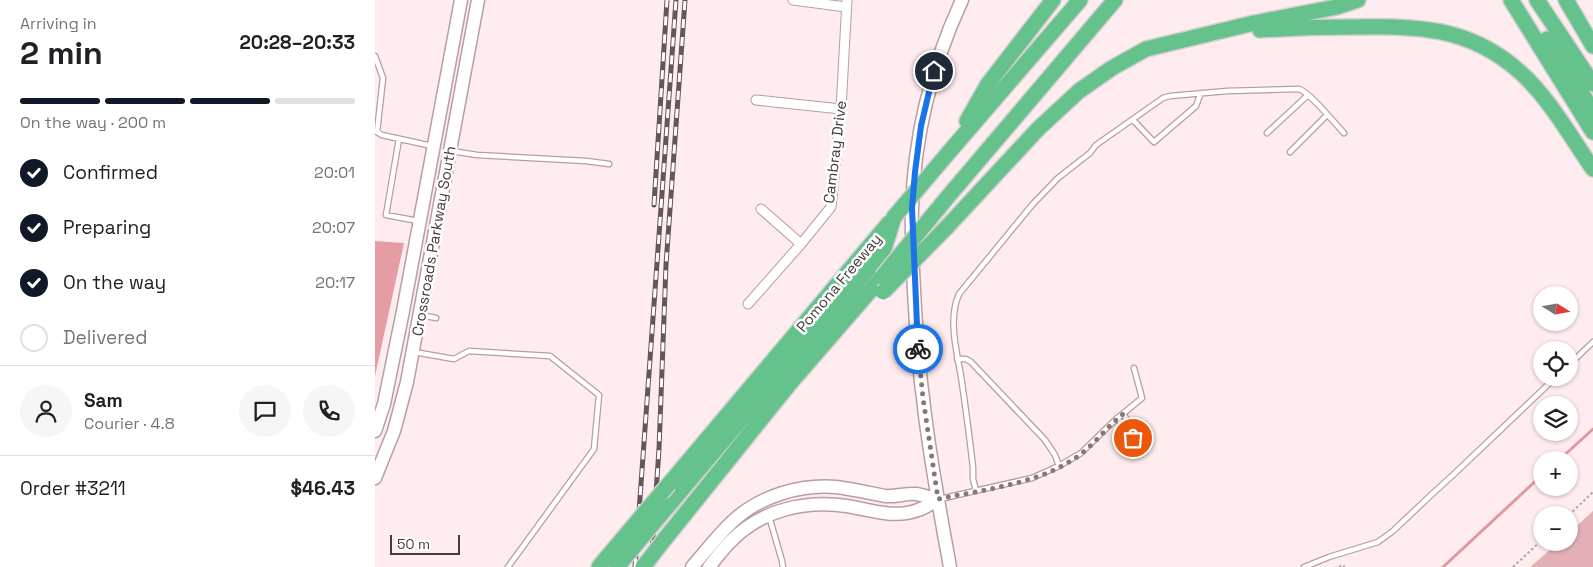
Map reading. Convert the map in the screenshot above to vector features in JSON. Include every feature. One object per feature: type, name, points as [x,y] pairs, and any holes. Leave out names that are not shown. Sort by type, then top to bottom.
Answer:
[{"type":"highway","points":[[950,151],[988,84],[1053,0]]},
{"type":"highway","name":"Pomona Freeway","points":[[608,563],[669,484],[950,151],[1081,0]]},
{"type":"highway","name":"Pomona Freeway","points":[[643,567],[791,382],[883,284],[946,199],[1115,0]]},
{"type":"highway","points":[[883,284],[946,228],[1037,129],[1079,91],[1112,68],[1146,49],[1254,23],[1337,7],[1358,0]]},
{"type":"highway","points":[[1537,0],[1593,84]]},
{"type":"highway","points":[[1567,0],[1593,46]]},
{"type":"highway","points":[[1515,2],[1593,111]]},
{"type":"highway","points":[[1515,2],[1593,132]]},
{"type":"highway","points":[[1219,32],[1299,27],[1397,26],[1423,28],[1452,34],[1476,43],[1499,56],[1520,72],[1553,110],[1593,169]]},
{"type":"highway","points":[[1569,46],[1578,76],[1593,99]]},
{"type":"highway","points":[[608,563],[668,506],[883,252],[894,218]]},
{"type":"street","name":"Crossroads Parkway South","points":[[375,431],[384,404],[403,311],[461,0]]},
{"type":"street","name":"Crossroads Parkway South","points":[[375,478],[395,430],[407,382],[479,0]]},
{"type":"street","points":[[793,0],[847,4]]},
{"type":"street","points":[[950,567],[923,398],[918,351],[912,208],[921,126],[934,71],[947,32],[962,0]]},
{"type":"street","name":"Cambray Drive","points":[[748,304],[831,207],[841,109],[847,4]]},
{"type":"street","points":[[756,100],[841,109]]},
{"type":"street","points":[[761,209],[801,244]]},
{"type":"street","points":[[403,311],[420,314]]},
{"type":"street","points":[[692,567],[734,520],[750,508],[781,493],[807,488],[836,487],[887,496],[915,494],[938,499]]},
{"type":"street","points":[[709,567],[731,540],[768,514],[815,504],[846,506],[885,514],[901,514],[918,510],[938,499]]},
{"type":"lane","points":[[375,56],[383,78],[377,132],[381,135],[433,146]]},
{"type":"lane","points":[[976,491],[957,359],[955,304],[959,294],[1032,205],[1058,178],[1090,153],[1096,145],[1163,98],[1170,96],[1227,91],[1299,89],[1308,95],[1344,133]]},
{"type":"lane","points":[[1133,120],[1154,142],[1196,106],[1200,94]]},
{"type":"lane","points":[[1267,134],[1308,95]]},
{"type":"lane","points":[[1290,152],[1327,115]]},
{"type":"lane","points":[[399,139],[386,215],[419,222]]},
{"type":"lane","points":[[450,151],[477,155],[609,164]]},
{"type":"lane","points":[[420,314],[436,318]]},
{"type":"lane","points":[[1578,356],[1593,342]]},
{"type":"lane","points":[[413,352],[454,360],[469,351],[550,356],[599,395],[594,449],[508,567]]},
{"type":"lane","points":[[957,359],[966,359],[971,362],[1045,440],[1055,455],[1059,466]]},
{"type":"lane","points":[[938,499],[1032,478],[1059,466],[1081,453],[1117,418],[1142,398],[1134,368]]},
{"type":"lane","points":[[1304,567],[1329,556],[1377,542],[1453,475],[1547,386]]},
{"type":"lane","points":[[1117,418],[1133,438],[1139,441],[1138,434],[1123,414]]},
{"type":"lane","points":[[768,514],[783,561],[783,567]]},
{"type":"path","points":[[1578,506],[1593,492]]},
{"type":"path","points":[[1513,567],[1533,548]]},
{"type":"path","points":[[1339,567],[1345,567]]},
{"type":"shaded area","points":[[375,241],[404,243],[375,376]]},
{"type":"shaded area","points":[[1593,511],[1593,567],[1530,567],[1549,551],[1578,551],[1578,525]]},
{"type":"waterway","points":[[1569,451],[1593,429]]},
{"type":"waterway","points":[[1443,567],[1533,483]]},
{"type":"railway","points":[[654,205],[667,0]]},
{"type":"railway","points":[[635,567],[676,0]]},
{"type":"railway","points":[[651,567],[659,449],[666,265],[685,0]]},
{"type":"way so far","points":[[918,349],[928,437],[938,499],[1047,473],[1081,453],[1114,420],[1123,414],[1138,434],[1139,441],[1133,438]]},
{"type":"route","points":[[918,349],[912,208],[921,126],[934,71]]}]
